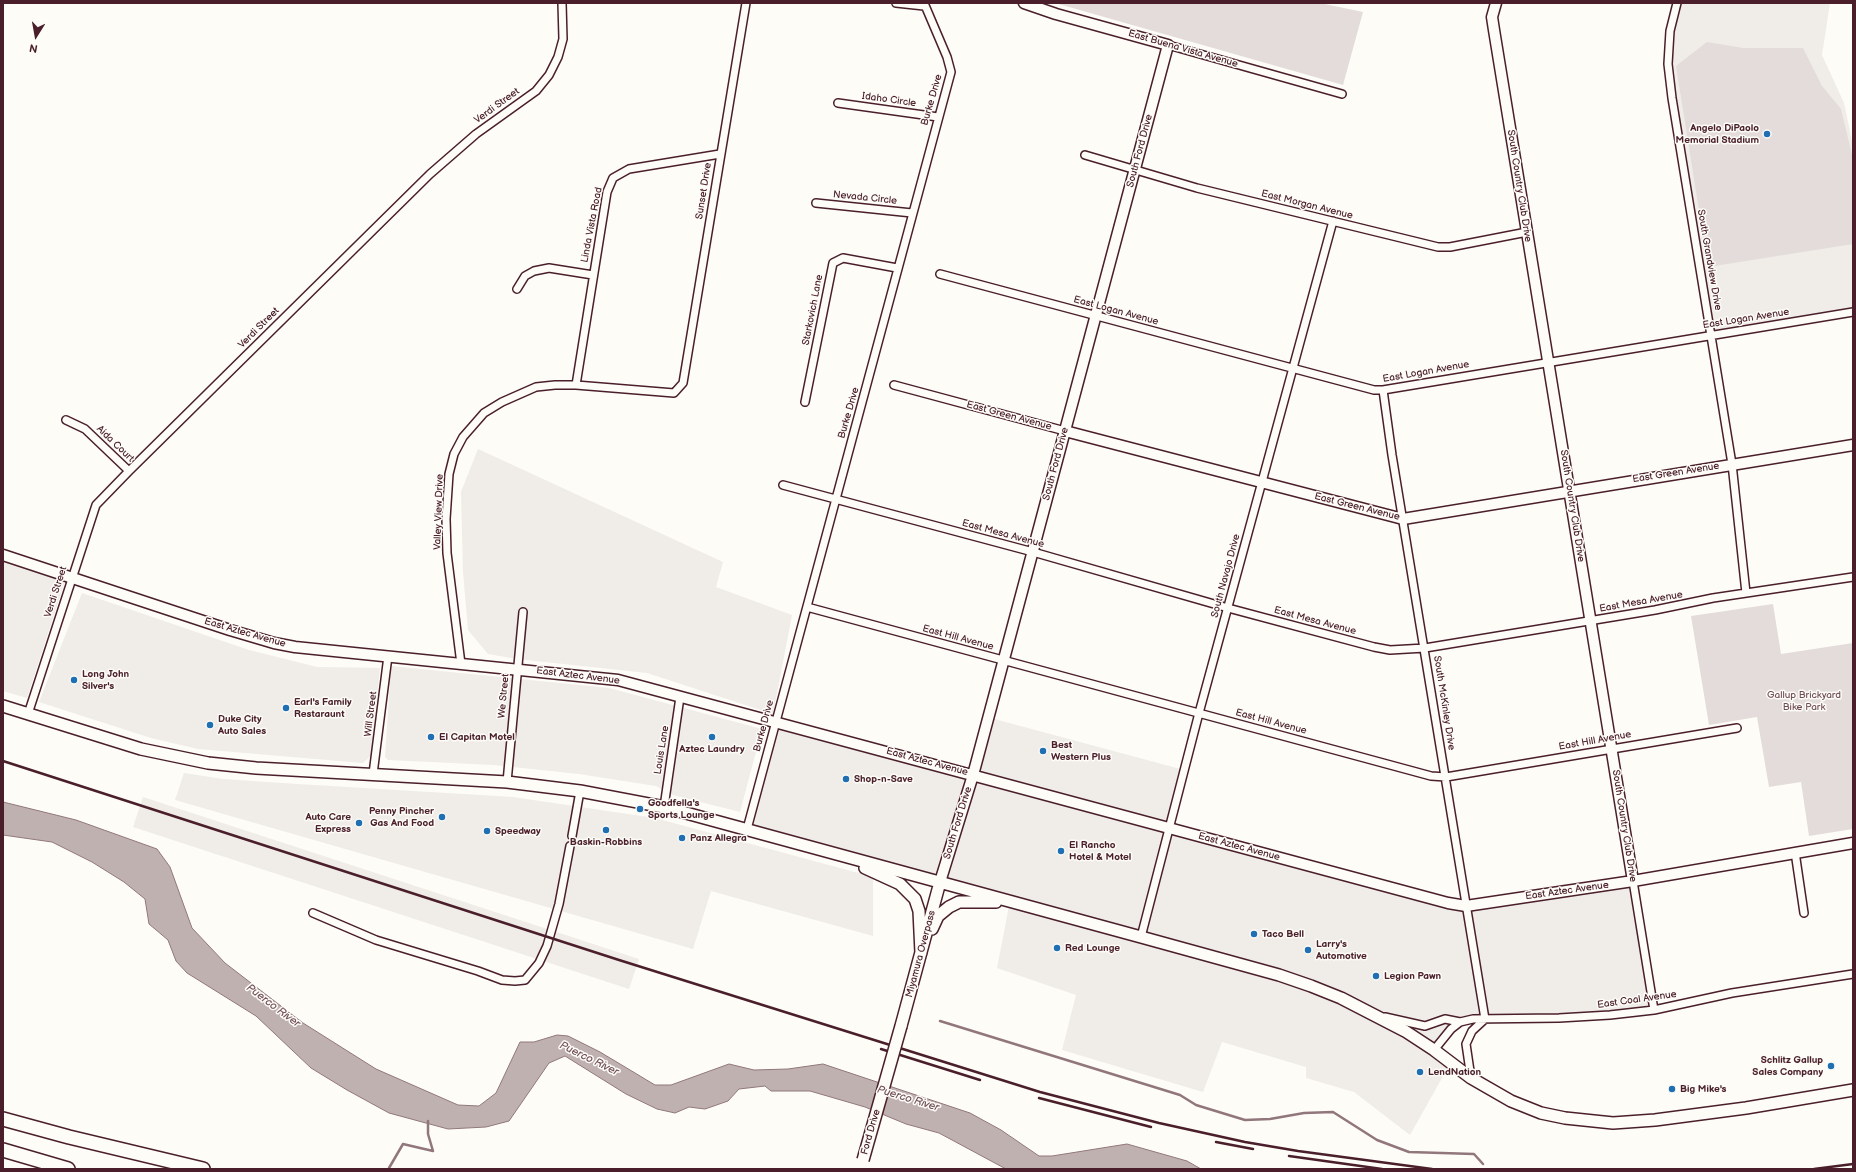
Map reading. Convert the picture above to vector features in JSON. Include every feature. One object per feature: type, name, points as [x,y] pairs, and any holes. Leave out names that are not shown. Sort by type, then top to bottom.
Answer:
[{"type":"highway","points":[[3,1118],[69,1137],[203,1169]]},
{"type":"highway","points":[[3,1150],[68,1169]]},
{"type":"main road","name":"East Buena Vista Avenue","points":[[1024,3],[1056,14],[1168,45]]},
{"type":"main road","name":"South Country Club Drive","points":[[1496,3],[1492,17],[1494,30],[1633,881]]},
{"type":"main road","name":"South Ford Drive","points":[[940,882],[973,775],[1168,45]]},
{"type":"main road","name":"East Green Avenue","points":[[1065,431],[1403,519],[1853,445]]},
{"type":"main road","name":"East Aztec Avenue","points":[[3,555],[230,630],[295,647],[618,680],[1448,903],[1466,906],[1633,881],[1853,843]]},
{"type":"main road","points":[[3,706],[141,749],[208,763],[256,768],[507,782],[580,791],[664,807],[1279,975],[1341,998],[1377,1015],[1434,1050],[1471,1078],[1511,1101],[1541,1113],[1577,1120],[1613,1123],[1655,1120],[1746,1108],[1853,1090]]},
{"type":"main road","points":[[797,843],[879,874],[900,884],[915,899],[919,911],[921,953]]},
{"type":"main road","name":"Miyamura Overpass","points":[[901,1026],[940,882]]},
{"type":"main road","points":[[921,953],[938,916],[949,907],[959,902],[995,902],[1037,908]]},
{"type":"main road","name":"Ford Drive","points":[[862,1165],[901,1026]]},
{"type":"street","name":"Verdi Street","points":[[28,714],[96,505],[430,174],[476,134],[536,91],[549,75],[558,57],[563,39],[562,3]]},
{"type":"street","name":"Sunset Drive","points":[[683,383],[746,3]]},
{"type":"street","points":[[896,3],[924,4]]},
{"type":"street","name":"South Grandview Drive","points":[[1677,3],[1670,31],[1668,64],[1672,98],[1712,334],[1732,464],[1746,593]]},
{"type":"street","name":"Burke Drive","points":[[747,829],[951,72],[947,57],[924,4]]},
{"type":"street","name":"East Buena Vista Avenue","points":[[1168,45],[1342,94]]},
{"type":"street","name":"Idaho Circle","points":[[838,103],[938,117]]},
{"type":"street","name":"Linda Vista Road","points":[[576,385],[607,192],[613,178],[629,169],[720,154]]},
{"type":"street","name":"East Morgan Avenue","points":[[1085,155],[1197,188],[1438,247],[1450,247],[1527,232]]},
{"type":"street","name":"Nevada Circle","points":[[816,203],[912,213]]},
{"type":"street","name":"South Navajo Drive","points":[[1141,937],[1199,713],[1332,221]]},
{"type":"street","name":"Starkovich Lane","points":[[805,402],[833,263],[843,258],[897,268]]},
{"type":"street","points":[[517,289],[525,276],[534,270],[549,268],[593,275]]},
{"type":"street","name":"East Logan Avenue","points":[[940,274],[1374,390],[1383,390],[1548,361],[1853,312]]},
{"type":"street","name":"Valley View Drive","points":[[461,664],[447,553],[447,498],[449,474],[454,454],[463,437],[473,424],[484,413],[502,402],[536,388],[555,385],[576,385],[674,393],[683,383]]},
{"type":"street","name":"East Green Avenue","points":[[894,385],[1065,431]]},
{"type":"street","name":"South McKinley Drive","points":[[1383,390],[1485,1019]]},
{"type":"street","name":"Aida Court","points":[[66,420],[85,429],[129,471]]},
{"type":"street","name":"East Mesa Avenue","points":[[783,486],[1033,552],[1228,608],[1390,650],[1425,648],[1655,610],[1746,593],[1853,577]]},
{"type":"street","name":"East Hill Avenue","points":[[807,606],[1004,661],[1431,776],[1446,777],[1737,728]]},
{"type":"street","name":"We Street","points":[[507,782],[516,669],[523,612]]},
{"type":"street","name":"Will Street","points":[[373,774],[388,656]]},
{"type":"street","name":"Louis Lane","points":[[664,807],[680,697]]},
{"type":"street","points":[[572,836],[580,791]]},
{"type":"street","points":[[313,913],[376,940],[478,971],[502,980],[525,980],[539,963],[547,946],[559,904],[570,846]]},
{"type":"street","points":[[1795,852],[1804,913]]},
{"type":"street","name":"South Country Club Drive","points":[[1633,881],[1654,1010]]},
{"type":"street","name":"East Coal Avenue","points":[[1377,1015],[1425,1026],[1445,1019],[1460,1022],[1485,1019],[1559,1018],[1610,1015],[1654,1010],[1732,993],[1853,974]]},
{"type":"street","points":[[1471,1078],[1466,1044],[1472,1031],[1485,1019]]},
{"type":"street","points":[[1434,1050],[1443,1037],[1460,1022]]},
{"type":"shaded area","name":"Angelo DiPaolo Memorial Stadium","points":[[1677,3],[1830,3],[1822,55],[1844,103],[1853,146],[1853,312],[1712,335],[1672,98],[1670,45]]},
{"type":"shaded area","points":[[478,449],[723,562],[716,587],[792,615],[773,714],[647,673],[517,659],[488,654],[468,630],[463,572],[461,492]]},
{"type":"shaded area","points":[[3,561],[65,581],[27,698],[3,691]]},
{"type":"shaded area","points":[[82,593],[249,650],[317,667],[380,668],[371,756],[363,763],[198,749],[151,738],[39,702]]},
{"type":"shaded area","points":[[391,666],[609,688],[762,729],[740,812],[673,795],[656,786],[579,774],[494,765],[388,760],[385,757]]},
{"type":"shaded area","points":[[987,717],[1184,770],[1169,827],[1466,906],[1633,881],[1654,1010],[1460,1022],[1434,1050],[1451,1062],[1410,1135],[1354,1092],[1306,1078],[1306,1067],[1222,1042],[1203,1092],[1062,1050],[1076,995],[997,968],[1010,901],[747,829],[776,722],[973,775]]},
{"type":"shaded area","points":[[184,773],[223,779],[513,797],[655,818],[873,877],[873,936],[711,891],[693,949],[175,800]]},
{"type":"shaded area","points":[[143,797],[639,959],[629,989],[133,827]]},
{"type":"green space","points":[[1055,3],[1320,3],[1363,12],[1343,85]]},
{"type":"green space","name":"Angelo DiPaolo Memorial Stadium","points":[[1707,42],[1743,48],[1803,48],[1822,86],[1841,109],[1853,159],[1853,244],[1708,267],[1676,66]]},
{"type":"green space","name":"Gallup Brickyard Bike Park","points":[[1773,604],[1781,654],[1853,643],[1853,829],[1809,836],[1801,782],[1769,787],[1757,717],[1709,725],[1691,616]]},
{"type":"water","name":"Puerco River","points":[[3,802],[76,820],[157,849],[170,867],[192,928],[225,963],[303,1023],[376,1069],[458,1105],[479,1106],[496,1093],[520,1042],[534,1042],[557,1035],[568,1036],[600,1052],[655,1085],[671,1085],[729,1064],[754,1070],[788,1069],[823,1064],[970,1113],[1001,1130],[1039,1156],[1052,1156],[1127,1144],[1187,1161],[1201,1169],[1006,1169],[939,1133],[906,1124],[865,1107],[810,1091],[771,1091],[765,1086],[739,1089],[728,1101],[705,1109],[689,1107],[675,1113],[657,1109],[626,1094],[565,1056],[549,1063],[509,1121],[486,1127],[448,1129],[389,1113],[311,1068],[256,1016],[187,973],[176,961],[168,940],[149,924],[145,899],[124,882],[92,862],[52,842],[3,835]]},
{"type":"waterway","points":[[940,1021],[1180,1095],[1196,1105],[1245,1120],[1270,1119],[1304,1113],[1333,1112],[1377,1140],[1409,1152],[1474,1154],[1483,1164]]},
{"type":"waterway","points":[[389,1168],[403,1144],[433,1151],[428,1134],[428,1121]]},
{"type":"railway","points":[[3,761],[619,960],[1040,1092],[1159,1123],[1245,1142],[1298,1151],[1432,1169]]},
{"type":"railway","points":[[881,1049],[980,1080]]},
{"type":"railway","points":[[1039,1098],[1151,1127]]},
{"type":"railway","points":[[1216,1142],[1253,1149]]},
{"type":"railway","points":[[1289,1156],[1382,1169]]},
{"type":"railway","points":[[1814,1169],[1853,1164]]},
{"type":"place","name":"Angelo DiPaolo Memorial Stadium","points":[[1767,134]]},
{"type":"place","name":"Long John Silver's","points":[[74,680]]},
{"type":"place","name":"Earl's Family Restaraunt","points":[[286,708]]},
{"type":"place","name":"Duke City Auto Sales","points":[[210,725]]},
{"type":"place","name":"El Capitan Motel","points":[[431,737]]},
{"type":"place","name":"Aztec Laundry","points":[[712,737]]},
{"type":"place","name":"Best Western Plus","points":[[1043,751]]},
{"type":"place","name":"Shop-n-Save","points":[[846,779]]},
{"type":"place","name":"Goodfella's Sports Lounge","points":[[640,809]]},
{"type":"place","name":"Penny Pincher Gas And Food","points":[[442,817]]},
{"type":"place","name":"Auto Care Express","points":[[359,823]]},
{"type":"place","name":"Baskin-Robbins","points":[[606,830]]},
{"type":"place","name":"Speedway","points":[[487,831]]},
{"type":"place","name":"Panz Allegra","points":[[682,838]]},
{"type":"place","name":"El Rancho Hotel & Motel","points":[[1061,851]]},
{"type":"place","name":"Taco Bell","points":[[1254,934]]},
{"type":"place","name":"Red Lounge","points":[[1057,948]]},
{"type":"place","name":"Larry's Automotive","points":[[1308,950]]},
{"type":"place","name":"Legion Pawn","points":[[1376,976]]},
{"type":"place","name":"Schlitz Gallup Sales Company","points":[[1831,1066]]},
{"type":"place","name":"LendNation","points":[[1420,1072]]},
{"type":"place","name":"Big Mike's","points":[[1672,1089]]}]
